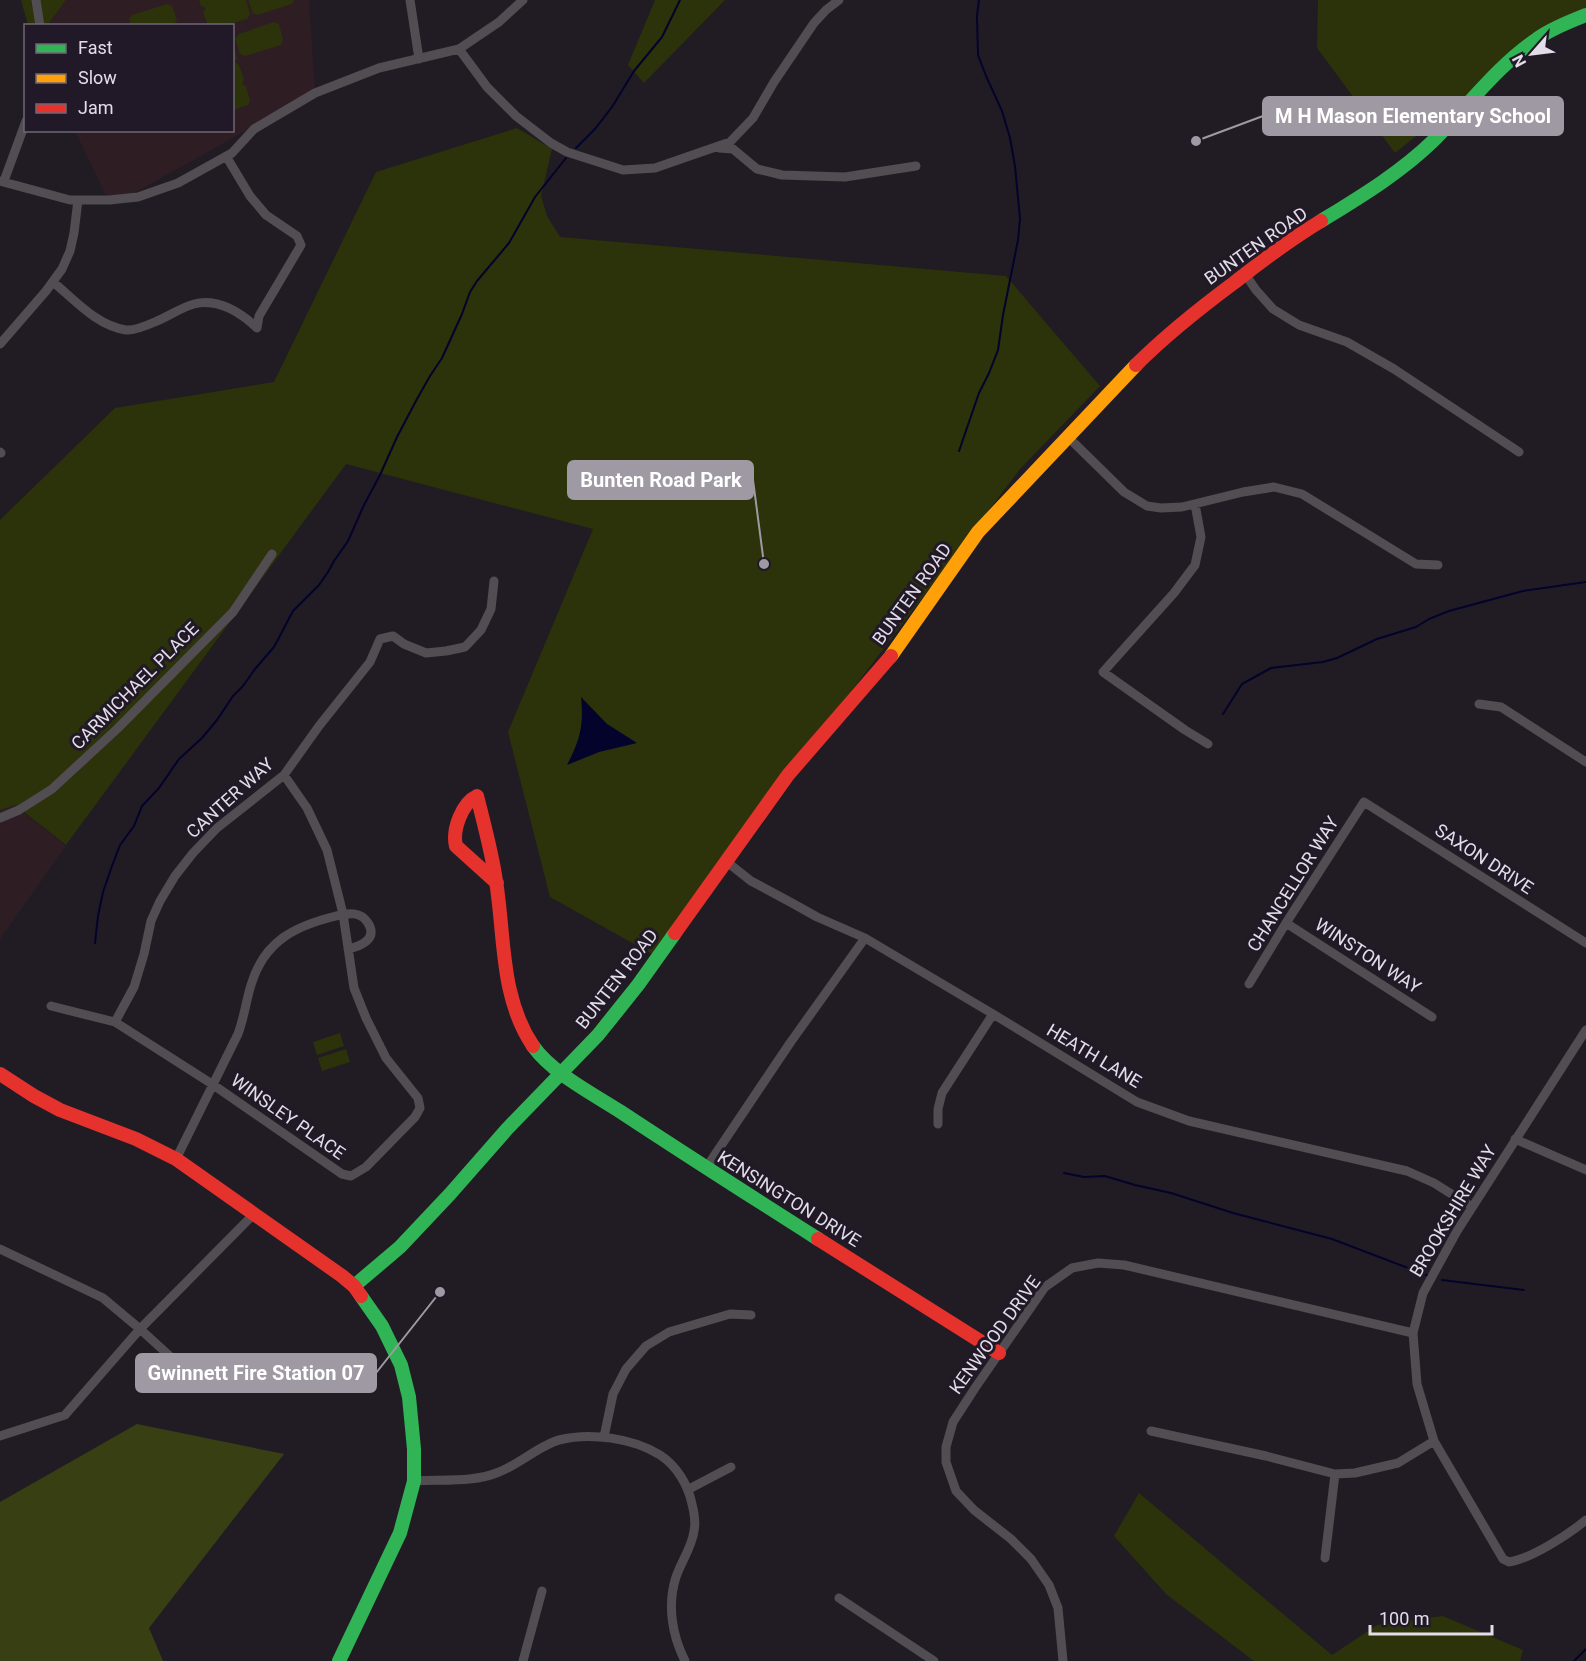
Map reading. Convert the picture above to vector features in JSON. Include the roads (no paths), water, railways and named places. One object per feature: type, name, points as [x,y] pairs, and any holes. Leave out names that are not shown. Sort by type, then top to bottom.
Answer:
[{"type":"street","points":[[36,0],[40,24]]},
{"type":"street","points":[[410,0],[419,59]]},
{"type":"street","points":[[24,126],[2,181],[70,200],[138,197],[178,183],[232,153],[254,129],[315,93],[379,68],[459,49],[499,22],[523,0]]},
{"type":"street","points":[[459,49],[487,87],[516,116],[551,143],[567,152],[623,170],[655,168],[730,142],[753,118],[814,23],[839,0]]},
{"type":"street","name":"BUNTEN ROAD","points":[[354,1286],[400,1247],[507,1129],[598,1035],[638,985],[788,775],[898,647],[978,532],[1102,400],[1163,339],[1245,273],[1290,240],[1385,181],[1431,143],[1503,67],[1536,39],[1563,24],[1586,15]]},
{"type":"street","points":[[714,147],[733,149],[757,169],[782,175],[845,177],[916,166]]},
{"type":"street","points":[[53,282],[100,321],[127,330],[147,326],[194,304],[206,302],[238,312],[257,328],[259,316],[302,245],[297,236],[266,215],[250,196],[226,156]]},
{"type":"street","points":[[0,344],[62,269],[70,251],[78,200]]},
{"type":"street","points":[[1245,273],[1273,309],[1299,325],[1347,342],[1384,363],[1519,452]]},
{"type":"street","points":[[1068,437],[1124,492],[1147,506],[1161,508],[1195,504],[1274,487],[1302,494],[1416,564],[1438,565]]},
{"type":"street","points":[[1195,504],[1201,537],[1195,565],[1103,672],[1208,744]]},
{"type":"street","name":"CARMICHAEL PLACE","points":[[0,818],[19,810],[52,789],[117,729],[233,612],[272,554]]},
{"type":"street","name":"CANTER WAY","points":[[115,1022],[134,987],[151,921],[160,901],[175,876],[193,853],[248,801],[284,775],[370,662],[380,639],[393,636],[404,644],[426,652],[465,647],[480,630],[491,609],[494,581]]},
{"type":"street","points":[[1479,704],[1501,706],[1586,762]]},
{"type":"street","name":"WINSLEY PLACE","points":[[51,1006],[115,1022],[212,1084],[342,1174],[351,1176],[366,1167],[416,1117],[420,1108],[418,1098],[386,1058],[366,1018],[354,988],[343,914],[327,850],[308,808],[284,775]]},
{"type":"street","name":"KENSINGTON DRIVE","points":[[497,883],[456,846],[453,838],[454,831],[471,799],[477,796],[497,883],[505,969],[514,1008],[524,1032],[538,1053],[561,1073],[706,1168],[999,1353]]},
{"type":"street","name":"CHANCELLOR WAY","points":[[1249,984],[1364,802]]},
{"type":"street","name":"SAXON DRIVE","points":[[1364,802],[1586,943]]},
{"type":"street","name":"HEATH LANE","points":[[727,862],[751,880],[817,917],[865,938],[1137,1102],[1189,1121],[1407,1172],[1434,1183],[1472,1207]]},
{"type":"street","points":[[176,1159],[238,1034],[252,983],[261,963],[273,946],[282,937],[310,923],[343,914],[352,913],[363,916],[370,925],[371,935],[367,942],[359,947],[348,949]]},
{"type":"street","name":"WINSTON WAY","points":[[1286,923],[1432,1017]]},
{"type":"street","points":[[706,1168],[783,1053],[865,938]]},
{"type":"street","points":[[938,1124],[938,1109],[942,1093],[993,1014]]},
{"type":"street","name":"BROOKSHIRE WAY","points":[[1586,1030],[1457,1232],[1423,1293],[1413,1333],[1417,1384],[1434,1441],[1503,1559],[1509,1563],[1519,1561],[1567,1534],[1586,1520]]},
{"type":"street","points":[[0,1074],[60,1110],[136,1139],[176,1159],[354,1286],[382,1326],[401,1365],[409,1397],[414,1449],[414,1481],[400,1533],[344,1659]]},
{"type":"street","points":[[1515,1139],[1586,1170]]},
{"type":"street","points":[[0,1436],[65,1415],[140,1329],[254,1214]]},
{"type":"street","points":[[0,1249],[103,1298],[195,1379]]},
{"type":"street","name":"KENWOOD DRIVE","points":[[1063,1661],[1058,1608],[1048,1585],[1031,1558],[974,1510],[956,1491],[946,1462],[946,1447],[953,1422],[1045,1287],[1072,1268],[1098,1263],[1124,1265],[1413,1333]]},
{"type":"street","points":[[604,1437],[613,1394],[626,1369],[646,1346],[669,1332],[711,1319],[730,1314],[751,1315]]},
{"type":"street","points":[[1151,1431],[1266,1456],[1335,1474],[1354,1473],[1398,1463],[1434,1441]]},
{"type":"street","points":[[414,1481],[465,1480],[499,1473],[556,1440],[571,1437],[604,1437],[640,1446],[662,1456],[678,1472],[688,1489],[694,1512],[694,1531],[675,1579],[672,1600],[671,1625],[685,1661]]},
{"type":"street","points":[[688,1489],[731,1467]]},
{"type":"street","points":[[1325,1557],[1335,1474]]},
{"type":"street","points":[[523,1661],[542,1591]]},
{"type":"street","points":[[839,1598],[934,1661]]},
{"type":"water","points":[[581,697],[607,724],[637,743],[599,752],[567,765],[580,732]]},
{"type":"waterway","points":[[576,148],[595,129],[612,107],[634,71],[662,37],[680,0]]},
{"type":"waterway","points":[[959,451],[979,393],[998,350],[1020,219],[1010,138],[1002,111],[978,55],[979,0]]},
{"type":"waterway","points":[[95,943],[103,892],[120,845],[134,826],[142,806],[159,788],[179,759],[202,738],[217,720],[233,696],[274,647],[293,611],[319,585],[328,572],[348,541],[397,437],[442,358],[470,292],[509,243],[535,197],[566,158]]},
{"type":"waterway","points":[[1223,714],[1242,684],[1271,668],[1323,662],[1337,658],[1377,639],[1416,627],[1449,611],[1523,591],[1586,582]]},
{"type":"waterway","points":[[1064,1173],[1084,1177],[1105,1176],[1171,1193],[1233,1213],[1332,1239],[1429,1276]]},
{"type":"waterway","points":[[1442,1280],[1524,1290]]},
{"type":"waterway","points":[[1574,1661],[1586,1649]]},
{"type":"place","name":"M H Mason Elementary School","points":[[1196,141]]},
{"type":"place","name":"Bunten Road Park","points":[[764,564]]},
{"type":"place","name":"Gwinnett Fire Station 07","points":[[440,1292]]}]
